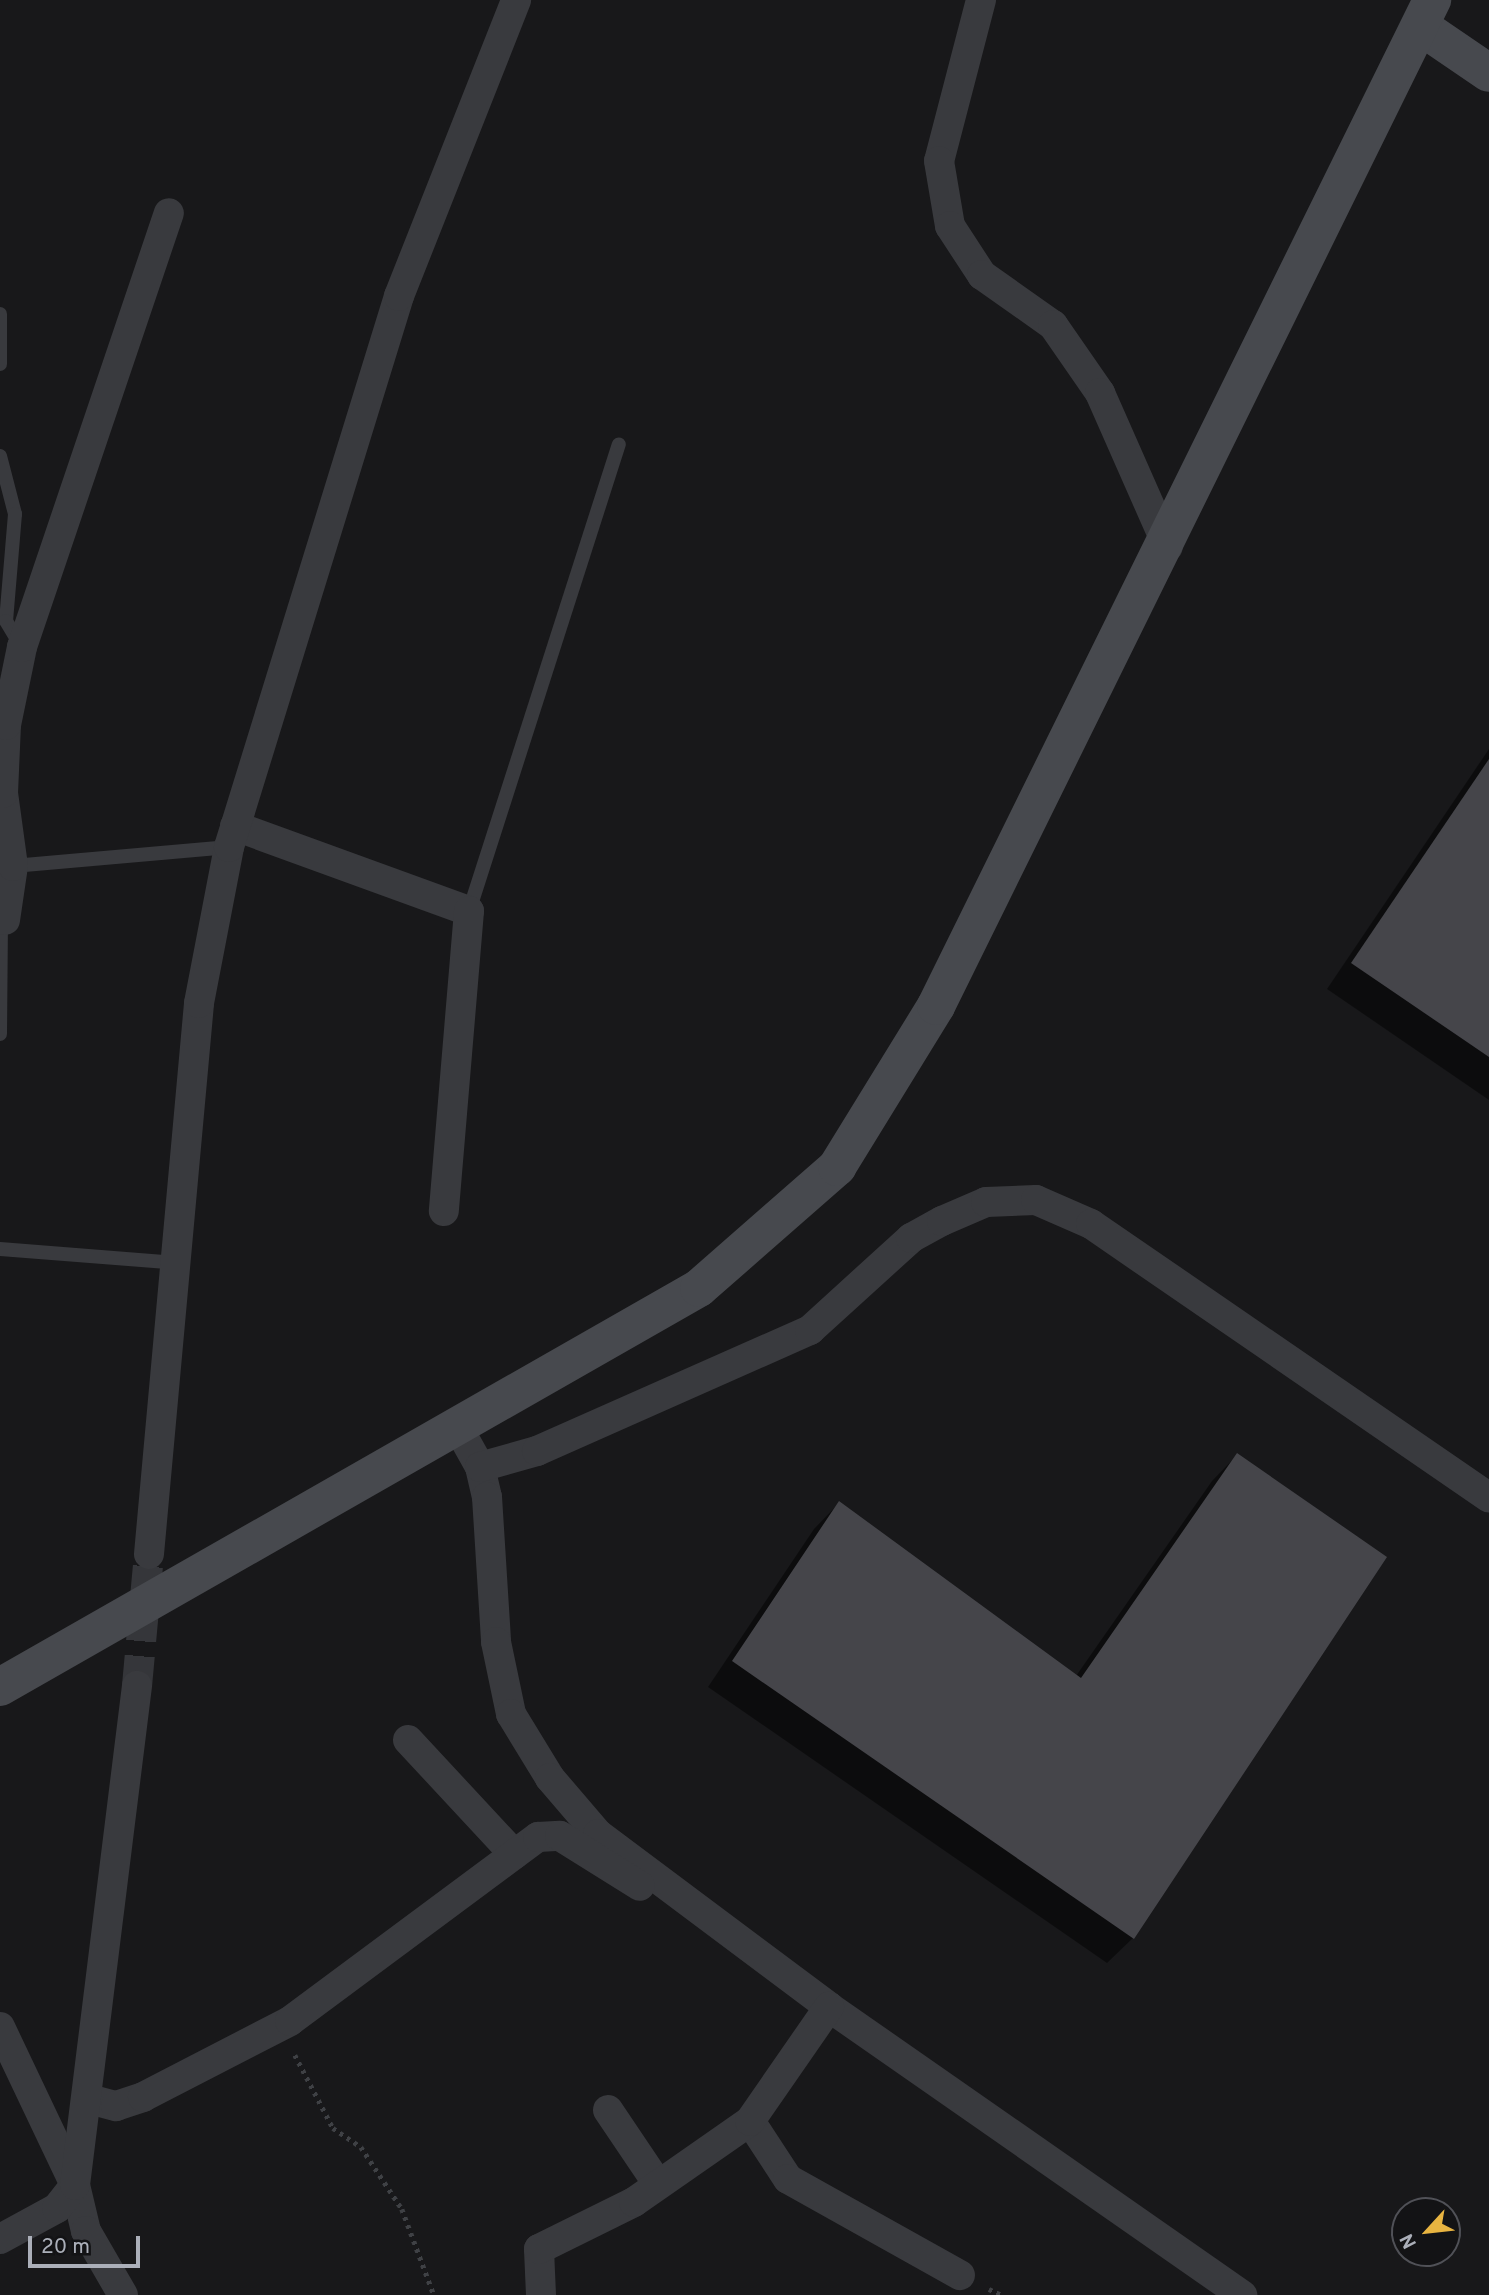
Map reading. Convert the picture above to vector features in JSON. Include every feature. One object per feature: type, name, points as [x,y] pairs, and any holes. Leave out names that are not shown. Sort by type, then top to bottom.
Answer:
[{"type":"street","points":[[149,1554],[199,1003],[232,837],[399,296],[516,0]]},
{"type":"street","points":[[981,0],[939,161],[950,226],[982,275],[1053,325],[1100,393],[1168,547]]},
{"type":"street","points":[[0,1687],[699,1287],[837,1167],[936,1006],[1168,547],[1426,13],[1489,73]]},
{"type":"street","points":[[2,920],[13,866],[3,779],[6,725],[22,647],[169,213]]},
{"type":"street","points":[[232,837],[469,911],[444,1212]]},
{"type":"street","points":[[480,1467],[537,1451],[810,1330],[911,1238],[942,1221],[986,1202],[1036,1200],[1091,1224],[1489,1498]]},
{"type":"street","points":[[456,1424],[480,1467],[496,1642],[511,1714],[550,1778],[598,1834],[829,2007],[1242,2295]]},
{"type":"street","points":[[0,2239],[57,2208],[75,2185],[89,2099],[137,1686]]},
{"type":"street","points":[[408,1740],[514,1854]]},
{"type":"street","points":[[89,2099],[116,2106],[143,2097],[280,2026],[538,1837],[560,1836],[636,1885],[689,1901]]},
{"type":"street","points":[[541,2295],[539,2249],[658,2185],[750,2121],[829,2007]]},
{"type":"street","points":[[0,2027],[75,2185],[86,2231],[123,2295]]},
{"type":"street","points":[[608,2110],[658,2185]]},
{"type":"street","points":[[750,2121],[788,2179],[960,2275]]},
{"type":"lane","points":[[0,314],[0,364]]},
{"type":"lane","points":[[469,911],[619,444]]},
{"type":"lane","points":[[0,456],[15,513],[6,621],[22,647]]},
{"type":"lane","points":[[13,866],[232,837]]},
{"type":"lane","points":[[0,1034],[2,920]]},
{"type":"lane","points":[[0,1249],[176,1263]]},
{"type":"path","points":[[280,2026],[333,2128],[361,2147],[402,2209],[434,2295]]},
{"type":"building","points":[[1489,759],[1489,1057],[1351,963]]},
{"type":"building","points":[[1237,1453],[1387,1557],[1134,1939],[732,1661],[839,1501],[1081,1678]]},
{"type":"tunnel","points":[[137,1686],[149,1554]]}]
